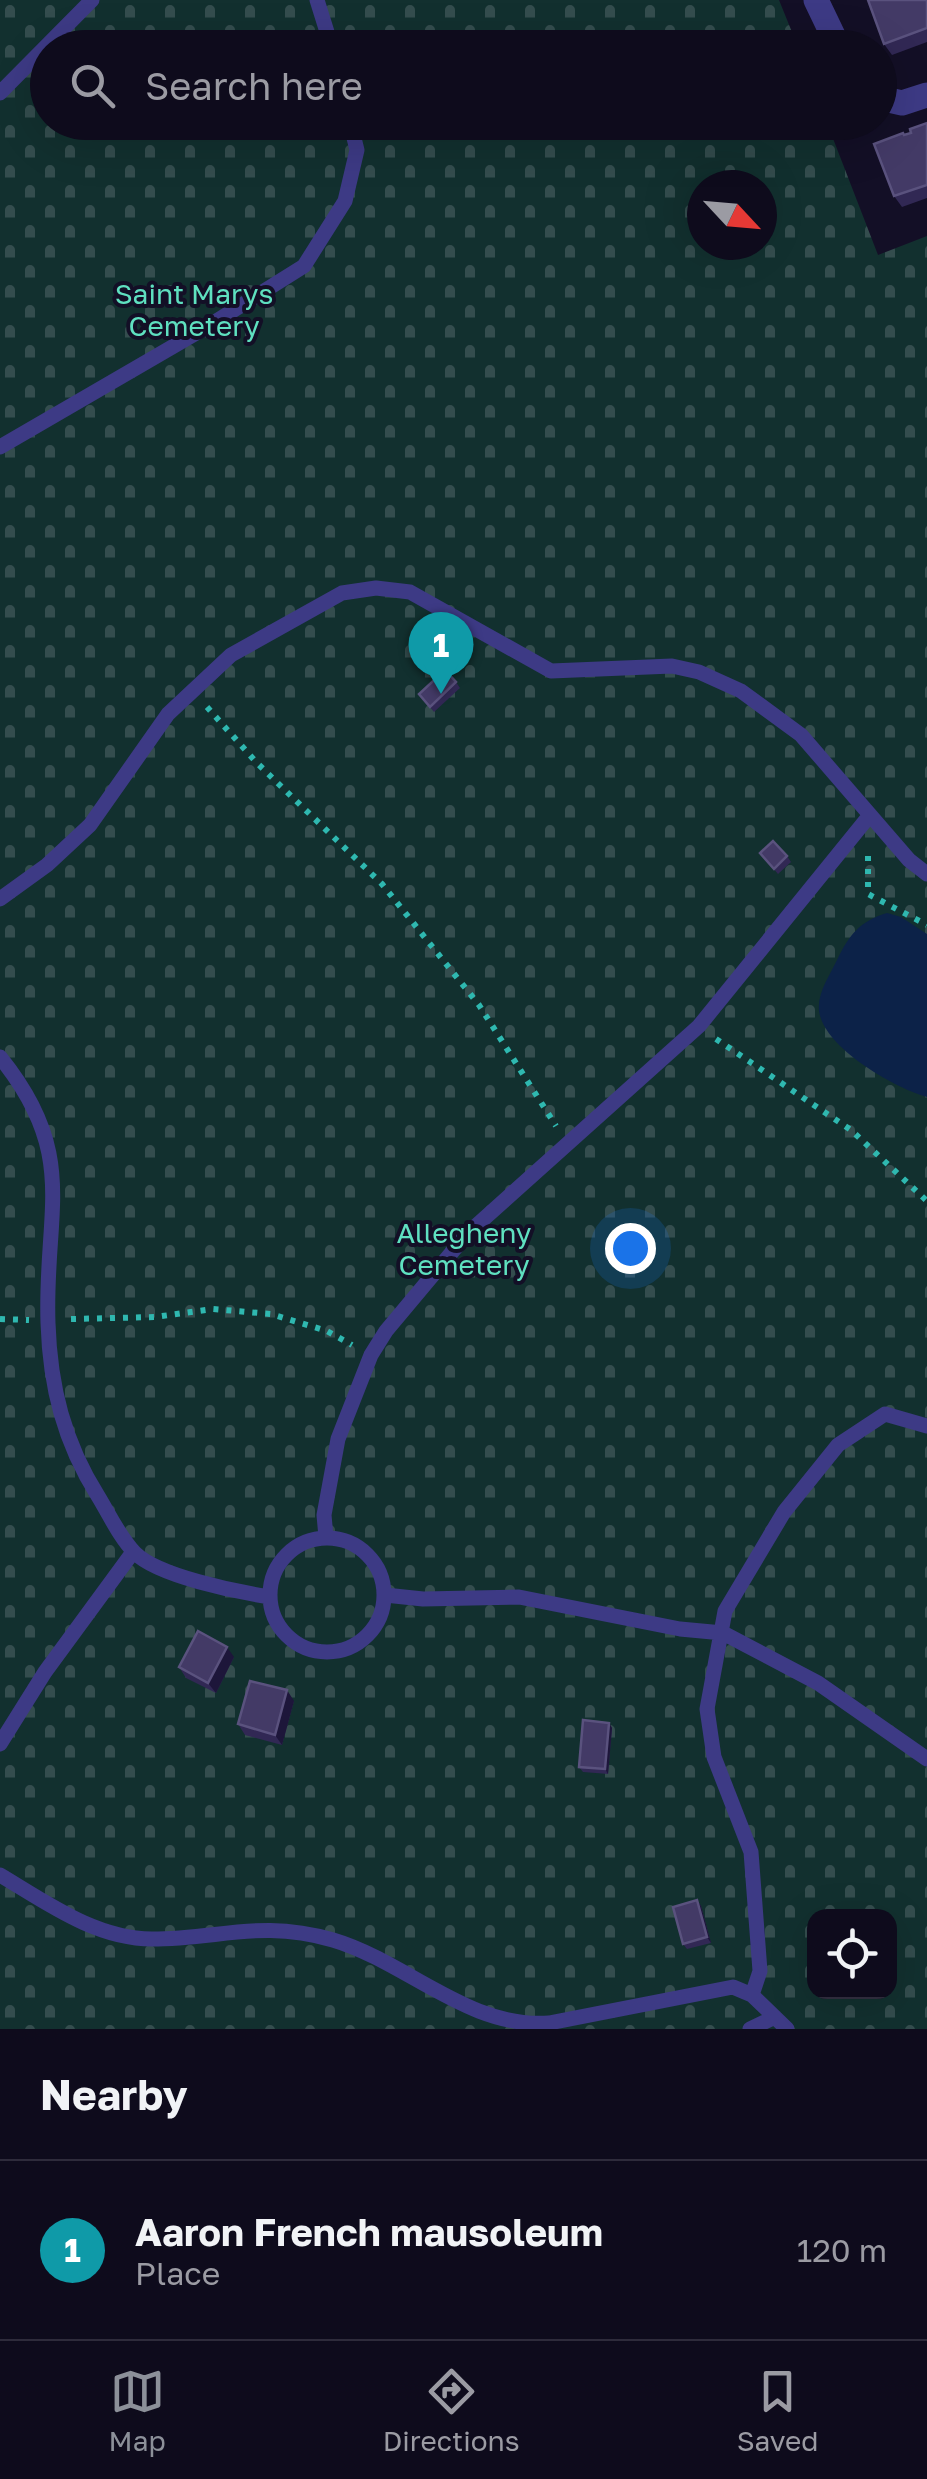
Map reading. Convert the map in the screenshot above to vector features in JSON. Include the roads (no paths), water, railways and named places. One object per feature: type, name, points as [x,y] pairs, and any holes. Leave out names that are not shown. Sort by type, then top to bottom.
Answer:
[{"type":"street","points":[[816,0],[830,30]]},
{"type":"street","points":[[897,102],[927,95]]},
{"type":"lane","points":[[62,30],[92,0]]},
{"type":"lane","points":[[316,0],[326,30]]},
{"type":"lane","points":[[0,93],[30,63]]},
{"type":"lane","points":[[0,447],[210,326],[304,266],[345,201],[357,150],[354,140]]},
{"type":"lane","points":[[0,899],[47,866],[90,825],[168,714],[231,655],[342,593],[376,588],[410,592],[551,670],[672,666],[698,672],[741,691],[801,735],[909,860],[927,874]]},
{"type":"lane","points":[[326,1538],[324,1515],[338,1438],[371,1355],[386,1331],[468,1233],[699,1026],[870,815]]},
{"type":"lane","points":[[0,1057],[24,1086],[43,1125],[54,1176],[48,1320],[52,1375],[62,1424],[84,1472],[134,1552],[156,1569],[270,1597]]},
{"type":"lane","points":[[752,1995],[760,1972],[751,1852],[714,1757],[708,1710],[725,1611],[784,1512],[838,1446],[885,1414],[927,1426]]},
{"type":"lane","points":[[326,1538],[346,1541],[370,1556],[381,1574],[384,1595],[381,1615],[370,1634],[352,1647],[324,1652],[304,1648],[285,1634],[272,1611],[270,1597],[274,1573],[282,1561],[295,1548],[326,1538]]},
{"type":"lane","points":[[0,1744],[44,1672],[134,1552]]},
{"type":"lane","points":[[384,1595],[423,1599],[519,1598],[723,1633],[818,1683],[927,1760]]},
{"type":"lane","points":[[0,1875],[102,1932],[150,1939],[277,1928],[332,1940],[376,1956],[440,1993],[500,2020],[525,2025],[732,1986],[752,1995],[781,2023]]},
{"type":"lane","points":[[750,2029],[781,2023]]},
{"type":"water","points":[[887,913],[927,934],[927,1097],[880,1076],[847,1052],[833,1039],[819,1011],[822,991],[846,943],[862,925]]},
{"type":"place","name":"Aaron French mausoleum","points":[[441,694]]},
{"type":"park label","name":"Saint Marys Cemetery","points":[[194,310]]},
{"type":"park label","name":"Allegheny Cemetery","points":[[464,1249]]}]
